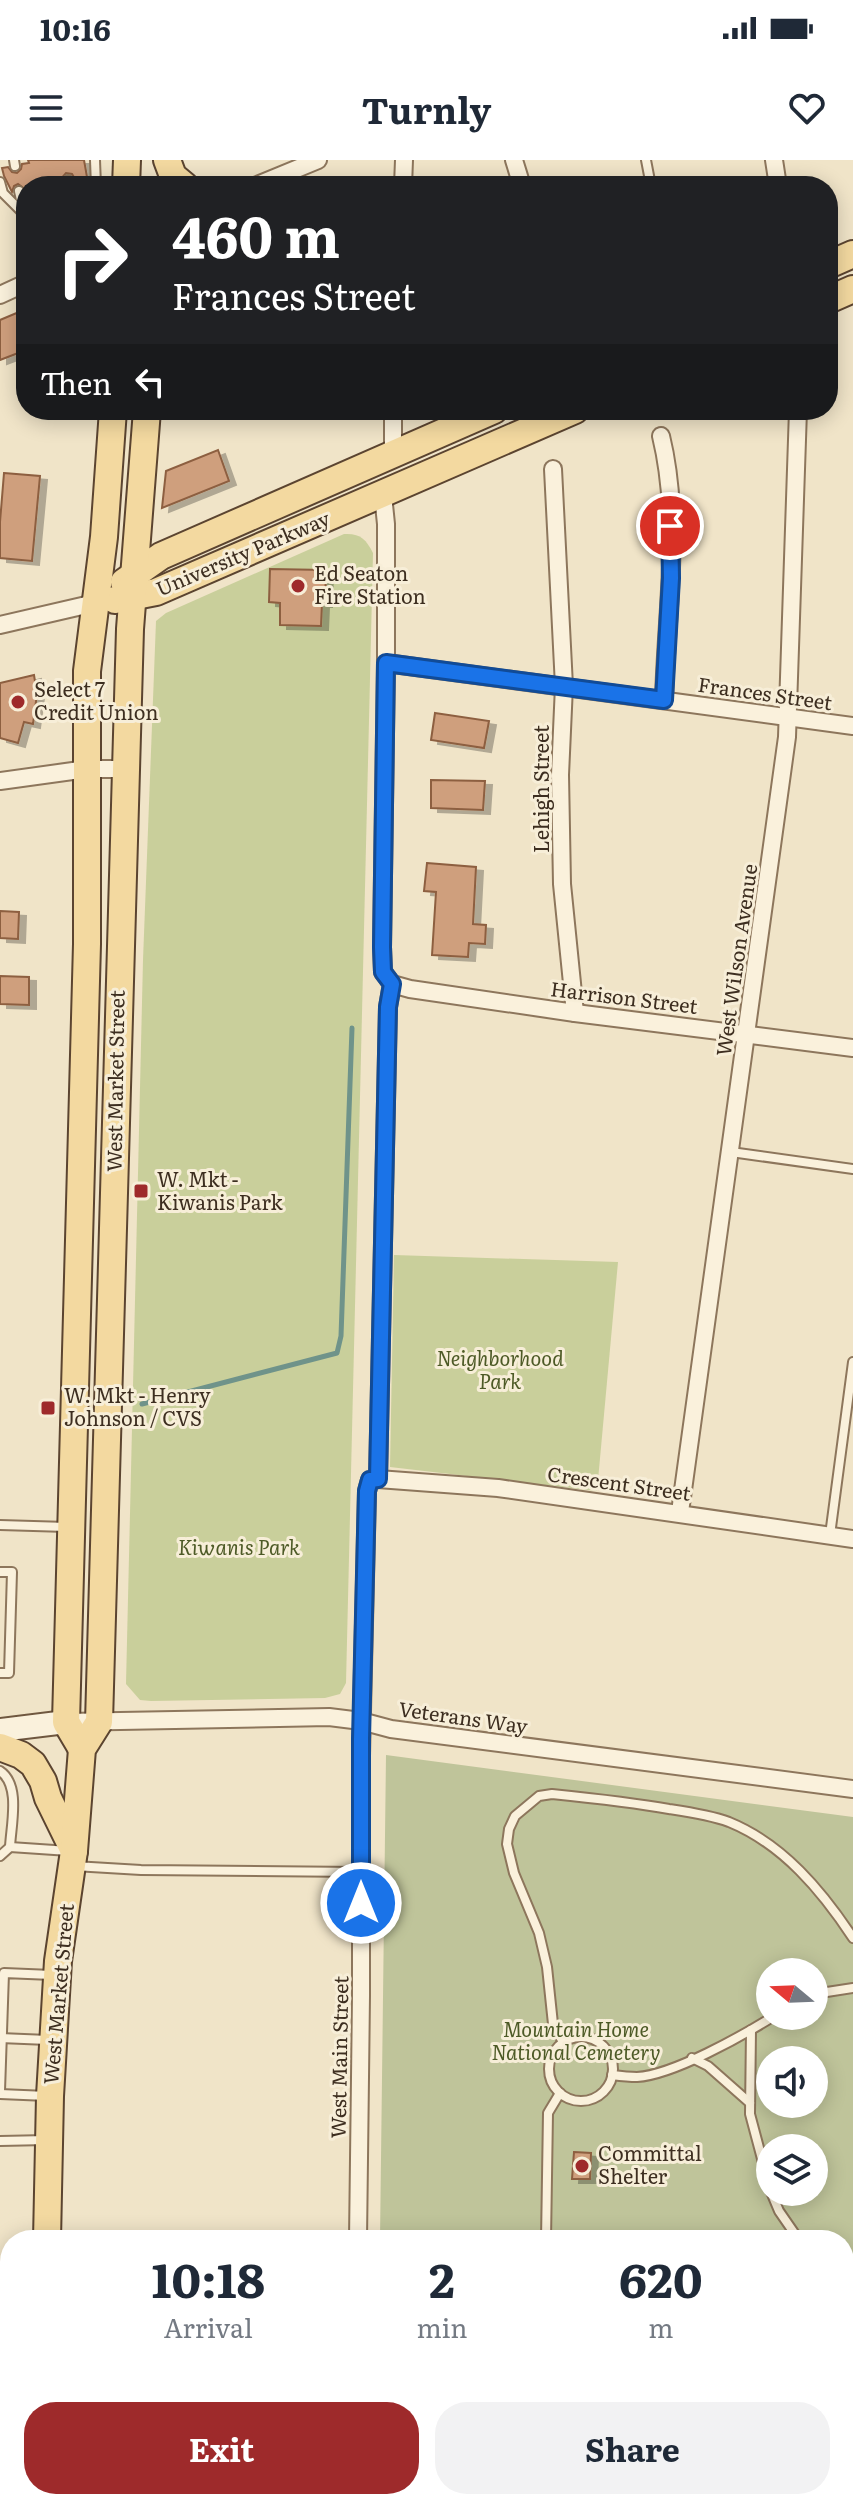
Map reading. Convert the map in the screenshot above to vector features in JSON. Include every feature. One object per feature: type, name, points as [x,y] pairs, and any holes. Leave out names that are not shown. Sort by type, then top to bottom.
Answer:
[{"type":"main road","name":"West Market Street","points":[[66,1722],[87,944],[87,671],[104,537],[112,420]]},
{"type":"main road","name":"West Market Street","points":[[47,2230],[52,2040],[57,1975],[73,1859],[82,1749],[99,1722],[125,769],[132,586],[146,420]]},
{"type":"main road","name":"University Parkway","points":[[95,603],[132,586],[161,556],[470,420]]},
{"type":"main road","name":"University Parkway","points":[[132,586],[156,592],[552,420]]},
{"type":"main road","points":[[0,1730],[66,1722],[82,1749]]},
{"type":"main road","points":[[0,1747],[21,1755],[33,1764],[43,1781],[73,1859]]},
{"type":"street","points":[[279,176],[318,160]]},
{"type":"street","points":[[393,420],[393,452]]},
{"type":"street","name":"West Wilson Avenue","points":[[680,1512],[788,717],[798,420]]},
{"type":"street","points":[[661,436],[668,466],[671,578],[664,700]]},
{"type":"street","name":"Lehigh Street","points":[[553,469],[564,686],[560,775],[562,884],[575,1013]]},
{"type":"street","name":"West Main Street","points":[[358,2230],[361,1721],[367,1491],[370,1480],[378,1479],[388,1007],[392,984],[383,972],[382,947],[386,663],[386,524],[383,495]]},
{"type":"street","points":[[0,625],[95,603]]},
{"type":"street","name":"Frances Street","points":[[386,663],[853,726]]},
{"type":"street","points":[[0,781],[87,769],[125,769]]},
{"type":"street","name":"Harrison Street","points":[[392,984],[575,1013],[853,1048]]},
{"type":"street","name":"Crescent Street","points":[[378,1479],[498,1488],[853,1539]]},
{"type":"street","name":"Veterans Way","points":[[66,1722],[329,1717],[391,1729],[853,1789]]},
{"type":"lane","points":[[0,182],[3,193],[16,205]]},
{"type":"lane","points":[[731,1152],[853,1169]]},
{"type":"lane","points":[[830,1536],[853,1362]]},
{"type":"lane","points":[[0,1525],[71,1527]]},
{"type":"lane","points":[[0,1572],[12,1572],[9,1673],[0,1673]]},
{"type":"lane","points":[[0,1771],[5,1774],[13,1795],[10,1847],[0,1856]]},
{"type":"lane","points":[[563,2042],[553,2024],[547,1967],[539,1933],[514,1873],[507,1844],[515,1816],[539,1796],[552,1794],[647,1805],[729,1822],[763,1840],[793,1864],[819,1890],[853,1938]]},
{"type":"lane","points":[[10,1847],[141,1870],[361,1872]]},
{"type":"lane","points":[[50,2096],[0,2093],[2,1986],[4,1973],[57,1975]]},
{"type":"lane","points":[[828,1992],[853,1988]]},
{"type":"lane","points":[[612,2075],[639,2077],[692,2058],[756,2027]]},
{"type":"lane","points":[[751,2030],[750,2103],[756,2134]]},
{"type":"lane","points":[[583,2036],[602,2044],[608,2052],[612,2075],[604,2090],[587,2100],[578,2101],[560,2093],[550,2076],[549,2066],[551,2057],[563,2042],[583,2036]]},
{"type":"lane","points":[[1,2038],[52,2040]]},
{"type":"lane","points":[[692,2058],[708,2066],[750,2103]]},
{"type":"lane","points":[[546,2230],[548,2113],[560,2093]]},
{"type":"lane","points":[[0,2141],[50,2139]]},
{"type":"lane","points":[[777,2206],[792,2230]]},
{"type":"green space","name":"Kiwanis Park","points":[[344,534],[362,538],[373,553],[346,1683],[340,1694],[325,1698],[140,1700],[126,1684],[143,960],[156,621],[166,613]]},
{"type":"green space","name":"Neighborhood Park","points":[[394,1255],[618,1262],[597,1491],[390,1467]]},
{"type":"green space","name":"Mountain Home National Cemetery","points":[[386,1755],[853,1817],[853,2230],[380,2230]]},
{"type":"building","points":[[28,160],[84,160],[87,176],[66,173],[63,176],[16,176],[12,192],[2,168],[8,167],[17,173],[22,164],[29,163]]},
{"type":"building","points":[[16,313],[16,354],[0,360],[0,320]]},
{"type":"building","points":[[218,450],[229,481],[162,508],[166,471]]},
{"type":"building","points":[[4,473],[40,476],[32,561],[0,558]]},
{"type":"building","name":"Ed Seaton Fire Station","points":[[270,569],[326,570],[321,626],[280,625],[280,603],[269,602]]},
{"type":"building","name":"Select 7 Credit Union","points":[[34,675],[37,694],[33,724],[24,722],[18,743],[0,738],[0,683]]},
{"type":"building","points":[[435,713],[489,721],[484,748],[431,740]]},
{"type":"building","points":[[431,780],[485,781],[483,810],[431,808]]},
{"type":"building","points":[[427,863],[476,867],[473,924],[486,925],[485,944],[469,943],[468,957],[432,955],[436,892],[424,891]]},
{"type":"building","points":[[0,911],[19,912],[18,939],[0,938]]},
{"type":"building","points":[[0,976],[29,977],[29,1005],[0,1004]]},
{"type":"building","name":"Committal Shelter","points":[[574,2152],[591,2153],[590,2179],[572,2179]]},
{"type":"waterway","points":[[142,1404],[337,1353],[341,1336],[352,1028]]},
{"type":"place","name":"Ed Seaton Fire Station","points":[[298,586]]},
{"type":"place","name":"Select 7 Credit Union","points":[[18,702]]},
{"type":"place","name":"W. Mkt - Kiwanis Park","points":[[141,1191]]},
{"type":"place","name":"W. Mkt - Henry Johnson / CVS","points":[[48,1408]]},
{"type":"place","name":"Committal Shelter","points":[[582,2166]]},
{"type":"route","points":[[361,1903],[367,1491],[370,1480],[378,1479],[382,1212],[388,1007],[392,984],[383,972],[382,947],[386,663],[664,700],[671,578],[670,526]]}]
